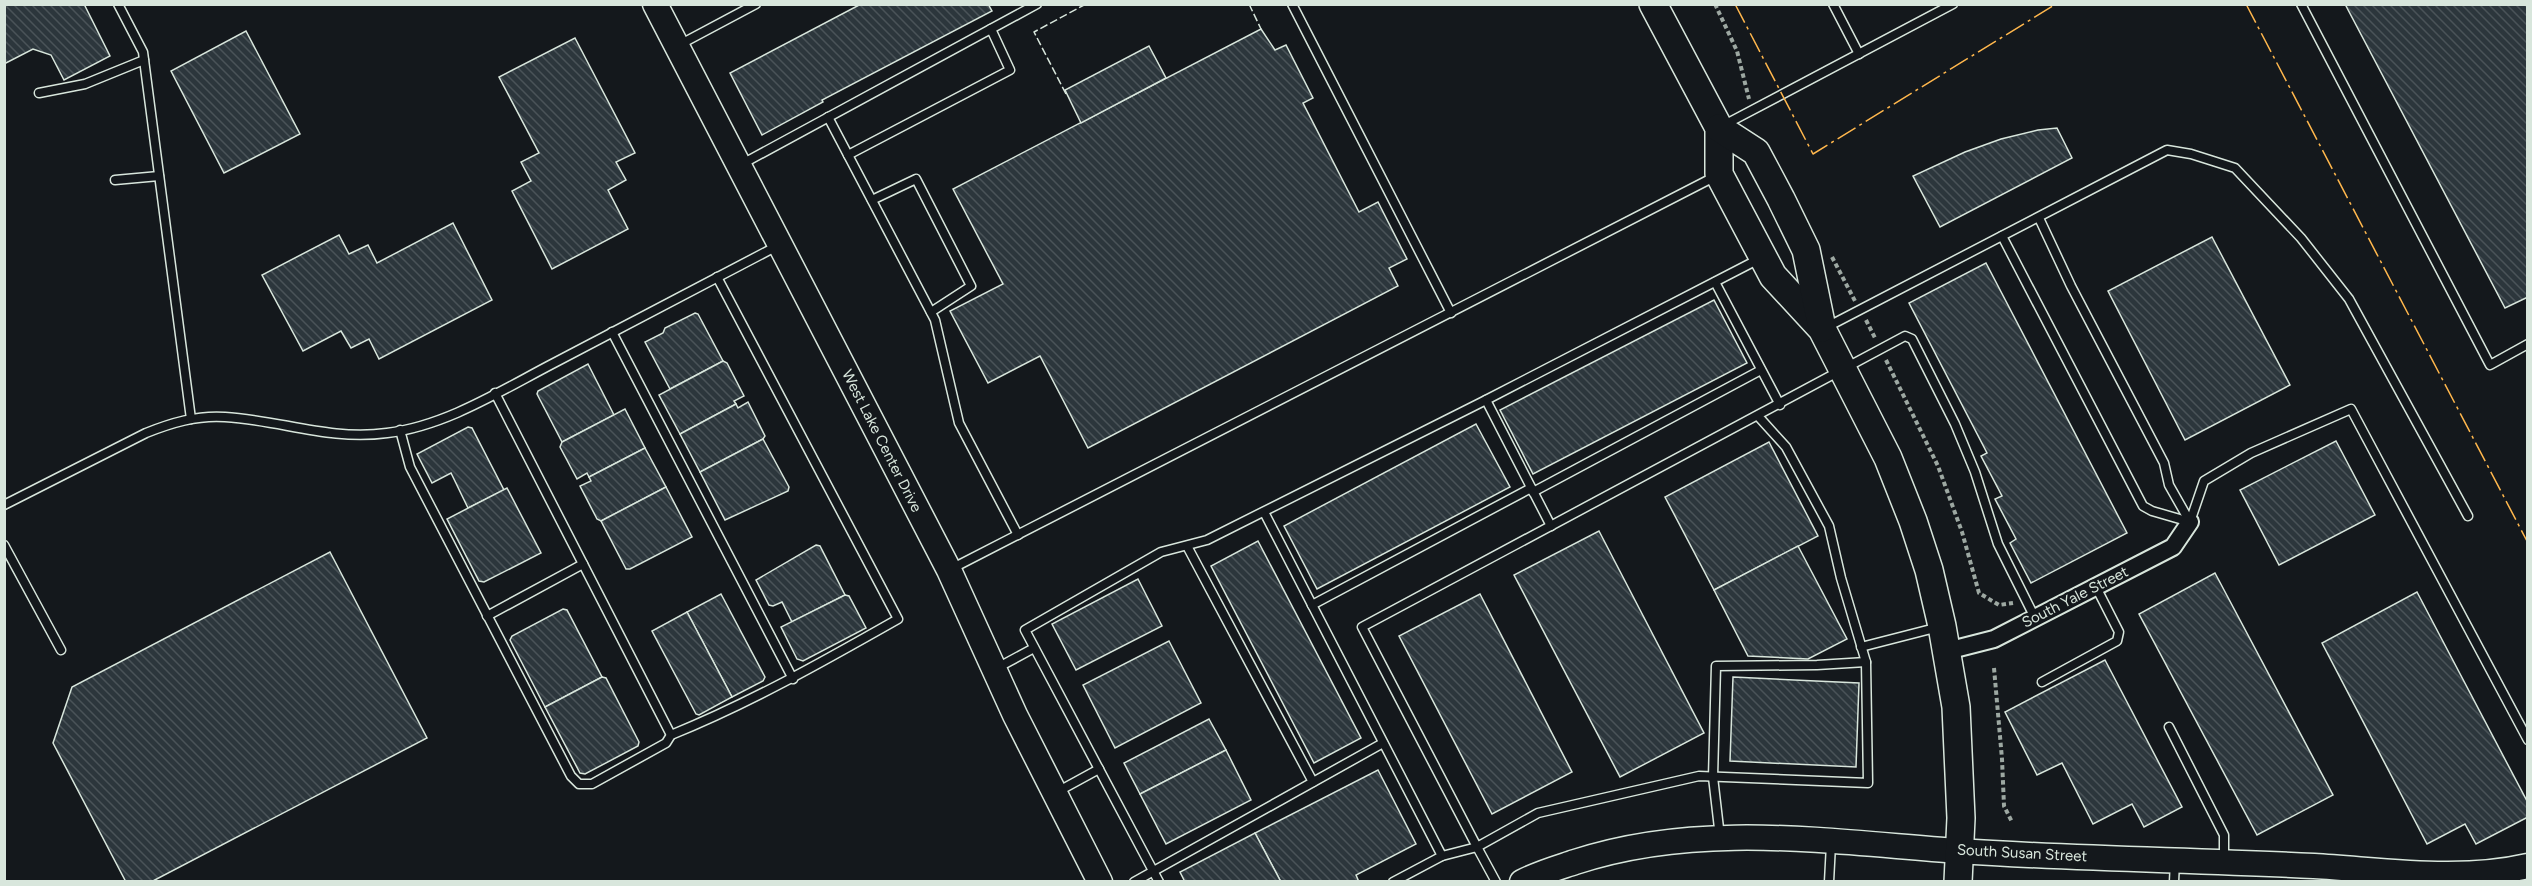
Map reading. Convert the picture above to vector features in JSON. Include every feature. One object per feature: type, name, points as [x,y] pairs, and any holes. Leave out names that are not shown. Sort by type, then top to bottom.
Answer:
[{"type":"main road","points":[[1653,4],[1719,128],[1719,174],[1773,276],[1822,329],[1888,458],[1913,521],[1929,570],[1945,638],[1956,707],[1960,759],[1958,882]]},
{"type":"main road","points":[[1719,128],[1756,152],[1781,199],[1806,250],[1822,329]]},
{"type":"street","name":"West Lake Center Drive","points":[[655,4],[949,570],[994,669],[1100,882]]},
{"type":"street","name":"South Yale Street","points":[[1945,638],[1994,639],[2173,547],[2190,522]]},
{"type":"street","name":"South Susan Street","points":[[1522,882],[1547,876],[1609,852],[1655,843],[1720,837],[1832,841],[2175,871],[2224,861],[2346,875],[2431,874],[2477,877],[2528,866]]},
{"type":"lane","points":[[118,4],[144,60],[191,419]]},
{"type":"lane","points":[[735,4],[740,13]]},
{"type":"lane","points":[[677,46],[756,4]]},
{"type":"lane","points":[[739,166],[1037,4]]},
{"type":"lane","points":[[1292,4],[1451,313]]},
{"type":"lane","points":[[1833,4],[1859,54]]},
{"type":"lane","points":[[2301,4],[2490,365],[2528,344]]},
{"type":"lane","points":[[1719,128],[1948,6]]},
{"type":"lane","points":[[848,155],[1011,69],[991,29]]},
{"type":"lane","points":[[39,93],[86,84],[144,60]]},
{"type":"lane","points":[[828,117],[935,320],[959,423],[1018,535]]},
{"type":"lane","points":[[1822,329],[2167,150],[2190,154],[2235,168],[2301,238],[2349,299],[2468,516]]},
{"type":"lane","points":[[949,570],[1719,174]]},
{"type":"lane","points":[[115,180],[159,176]]},
{"type":"lane","points":[[872,200],[916,179],[971,286],[931,312]]},
{"type":"lane","points":[[2039,218],[2071,286],[2164,463],[2169,485],[2190,522]]},
{"type":"lane","points":[[2002,236],[2143,506],[2151,511],[2190,522]]},
{"type":"lane","points":[[4,505],[146,433],[191,419],[225,417],[312,432],[354,435],[388,433],[451,415],[779,244]]},
{"type":"lane","points":[[1159,882],[1025,630],[1161,552],[1207,540],[1486,400],[1762,257]]},
{"type":"lane","points":[[400,430],[410,467],[571,776],[579,784],[592,784],[666,743],[671,735],[793,679],[898,619],[717,277]]},
{"type":"lane","points":[[1715,282],[1780,405]]},
{"type":"lane","points":[[612,332],[793,679]]},
{"type":"lane","points":[[1496,882],[1362,627],[1905,336],[1912,339],[1955,424],[1975,472],[1998,544],[2035,618]]},
{"type":"lane","points":[[1312,605],[1761,370]]},
{"type":"lane","points":[[495,393],[671,735]]},
{"type":"lane","points":[[1486,400],[1551,526]]},
{"type":"lane","points":[[2190,522],[2204,481],[2251,453],[2351,409],[2528,740]]},
{"type":"lane","points":[[1393,882],[1442,856],[1477,848],[1538,813],[1699,776],[1868,783],[1866,662],[1841,578],[1829,526],[1786,447],[1758,416]]},
{"type":"lane","points":[[1264,512],[1442,856]]},
{"type":"lane","points":[[4,545],[61,650]]},
{"type":"lane","points":[[1187,546],[1313,782]]},
{"type":"lane","points":[[487,616],[583,564]]},
{"type":"lane","points":[[2042,682],[2117,641],[2119,632],[2096,587]]},
{"type":"lane","points":[[1861,647],[1945,638]]},
{"type":"lane","points":[[994,669],[1034,648]]},
{"type":"lane","points":[[1720,837],[1713,777],[1716,666],[1866,662]]},
{"type":"lane","points":[[2169,727],[2224,835],[2224,861]]},
{"type":"lane","points":[[1134,882],[1383,743]]},
{"type":"lane","points":[[1055,793],[1099,769]]},
{"type":"lane","points":[[1829,882],[1832,841]]},
{"type":"path","points":[[1715,4],[1737,51],[1743,69],[1746,94]]},
{"type":"path","points":[[1982,597],[1999,605],[2010,605],[2025,598]]},
{"type":"path","points":[[1994,669],[2004,806],[2012,822]]},
{"type":"building","points":[[7,4],[84,4],[110,56],[64,80],[51,55],[33,49],[4,64],[4,6]]},
{"type":"building","points":[[861,4],[988,4],[992,11],[822,100],[823,102],[762,135],[730,73]]},
{"type":"building","points":[[2345,4],[2528,4],[2528,297],[2505,308]]},
{"type":"building","points":[[1261,29],[1275,50],[1286,45],[1313,98],[1303,103],[1359,212],[1378,202],[1407,259],[1389,268],[1398,286],[1088,448],[1040,356],[988,383],[950,311],[1003,284],[953,189]]},
{"type":"building","points":[[246,31],[300,134],[224,173],[171,71]]},
{"type":"building","points":[[575,38],[635,153],[616,162],[626,180],[608,190],[628,229],[552,269],[512,191],[531,181],[521,162],[539,153],[499,77]]},
{"type":"building","points":[[1149,46],[1166,78],[1081,123],[1065,90]]},
{"type":"building","points":[[2057,128],[2072,158],[1940,227],[1913,176],[1965,152],[2001,139]]},
{"type":"building","points":[[453,223],[492,300],[379,359],[369,339],[351,348],[341,331],[303,351],[262,275],[339,235],[349,254],[368,245],[377,263]]},
{"type":"building","points":[[2212,237],[2290,385],[2185,440],[2108,291]]},
{"type":"building","points":[[1986,263],[2127,533],[2031,583],[2010,543],[2016,539],[1995,499],[2002,496],[1981,456],[1987,453],[1909,303]]},
{"type":"building","points":[[1714,300],[1747,363],[1533,474],[1500,410]]},
{"type":"building","points":[[695,313],[698,314],[723,361],[670,389],[645,342],[663,333],[665,328]]},
{"type":"building","points":[[723,361],[727,363],[744,396],[734,401],[736,404],[680,434],[659,395]]},
{"type":"building","points":[[588,364],[614,415],[562,442],[537,394],[538,391]]},
{"type":"building","points":[[748,402],[765,436],[763,439],[700,472],[680,434],[736,404],[738,408]]},
{"type":"building","points":[[625,409],[645,448],[589,477],[587,473],[577,479],[560,447],[562,442]]},
{"type":"building","points":[[1476,424],[1510,487],[1317,589],[1284,526]]},
{"type":"building","points":[[468,427],[472,428],[504,490],[468,508],[451,473],[432,483],[417,454]]},
{"type":"building","points":[[763,439],[789,487],[788,491],[725,520],[700,472]]},
{"type":"building","points":[[2336,441],[2375,515],[2279,565],[2240,490]]},
{"type":"building","points":[[1769,442],[1818,536],[1714,590],[1665,497]]},
{"type":"building","points":[[645,448],[666,487],[601,521],[597,519],[580,486],[591,481],[589,477]]},
{"type":"building","points":[[666,487],[692,537],[626,569],[601,521]]},
{"type":"building","points":[[507,488],[541,553],[484,582],[479,581],[447,519]]},
{"type":"building","points":[[1599,531],[1704,733],[1620,777],[1514,575]]},
{"type":"building","points":[[1258,541],[1361,738],[1314,763],[1211,566]]},
{"type":"building","points":[[816,545],[820,546],[845,595],[792,622],[782,602],[773,606],[769,605],[756,580]]},
{"type":"building","points":[[1798,546],[1847,639],[1808,659],[1748,656],[1714,590]]},
{"type":"building","points":[[330,552],[427,738],[151,882],[126,882],[53,743],[72,687]]},
{"type":"building","points":[[2215,573],[2333,795],[2257,835],[2139,614]]},
{"type":"building","points":[[1138,579],[1162,626],[1076,670],[1052,624]]},
{"type":"building","points":[[2417,592],[2528,803],[2528,817],[2476,844],[2465,824],[2427,844],[2322,643]]},
{"type":"building","points":[[721,594],[765,677],[763,681],[732,697],[687,612]]},
{"type":"building","points":[[1480,594],[1572,772],[1492,814],[1399,636]]},
{"type":"building","points":[[845,595],[849,596],[866,628],[803,661],[797,659],[781,627]]},
{"type":"building","points":[[563,609],[567,610],[602,677],[545,707],[510,640],[512,636]]},
{"type":"building","points":[[687,612],[732,697],[699,715],[696,714],[652,631]]},
{"type":"building","points":[[1169,641],[1201,703],[1115,748],[1083,685]]},
{"type":"building","points":[[2105,660],[2182,807],[2144,827],[2132,804],[2093,824],[2062,763],[2037,775],[2005,712]]},
{"type":"building","points":[[602,677],[606,678],[639,742],[638,746],[585,774],[580,773],[545,707]]},
{"type":"building","points":[[1733,677],[1859,683],[1856,767],[1730,761]]},
{"type":"building","points":[[1209,719],[1226,750],[1140,794],[1124,763]]},
{"type":"building","points":[[1226,750],[1251,800],[1166,844],[1140,794]]},
{"type":"building","points":[[1378,770],[1416,844],[1356,875],[1359,882],[1281,882],[1255,833]]},
{"type":"building","points":[[1255,833],[1281,882],[1185,882],[1180,872]]},
{"type":"fence","points":[[1066,94],[1034,32],[1086,4]]},
{"type":"fence","points":[[1249,4],[1261,29]]},
{"type":"power","points":[[1735,4],[1813,154],[2056,4]]},
{"type":"power","points":[[2246,4],[2528,543]]}]
